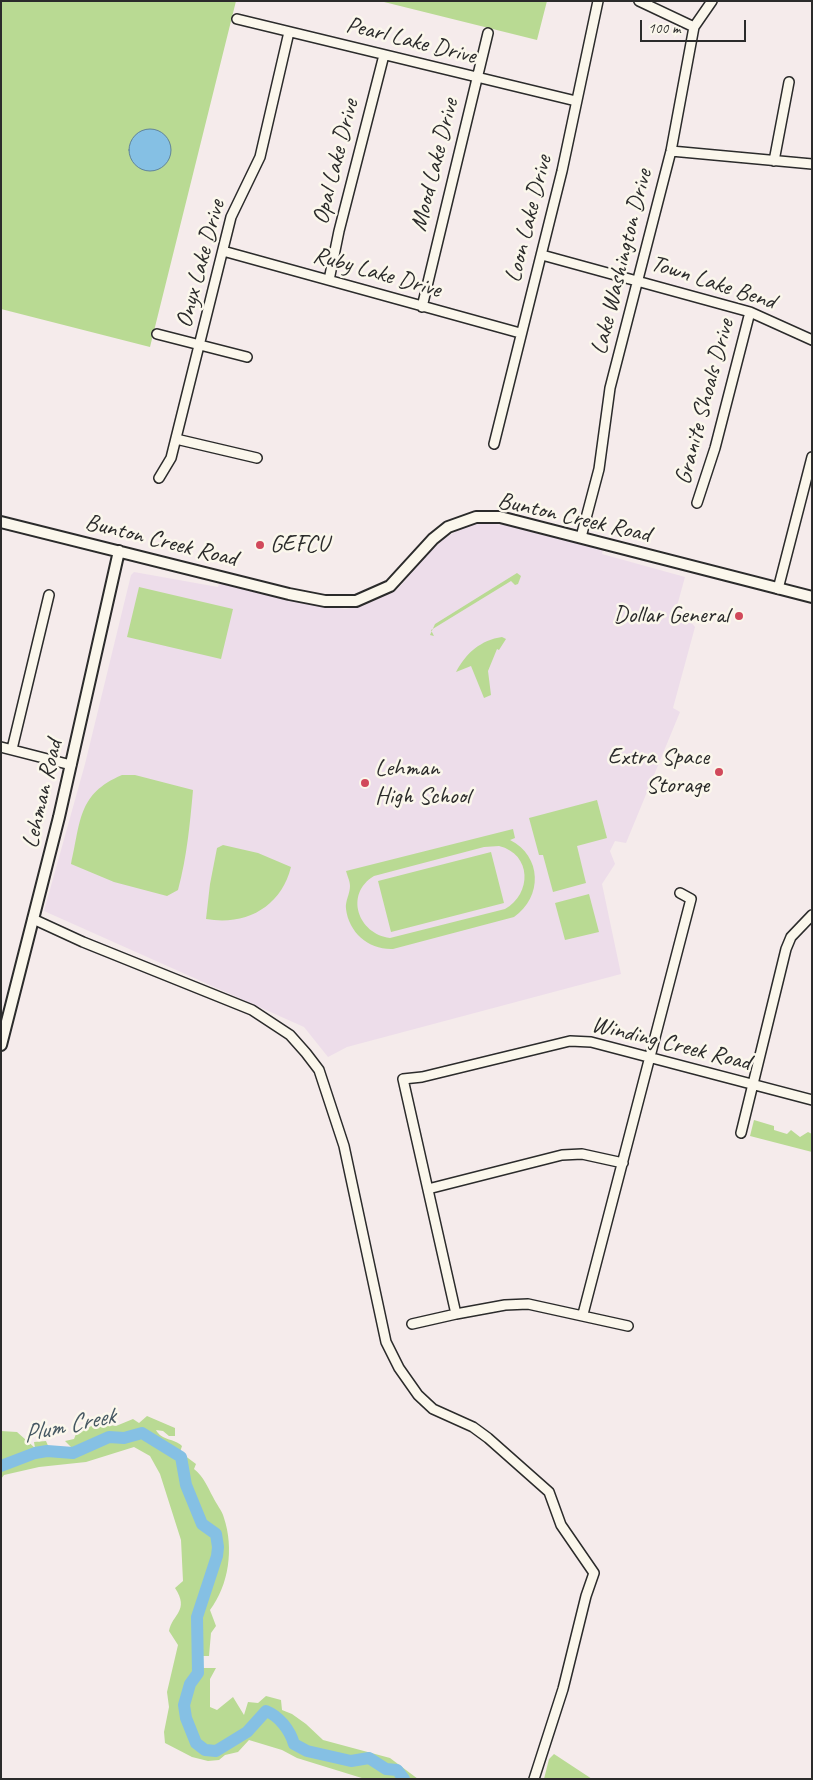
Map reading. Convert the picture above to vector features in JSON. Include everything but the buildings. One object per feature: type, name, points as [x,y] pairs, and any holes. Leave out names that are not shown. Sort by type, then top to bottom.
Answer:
[{"type":"street","name":"Loon Lake Drive","points":[[494,444],[520,333],[542,255],[598,1]]},
{"type":"street","points":[[639,1],[694,27]]},
{"type":"street","name":"Lake Washington Drive","points":[[581,537],[599,469],[610,388],[671,151],[694,27],[712,1]]},
{"type":"street","name":"Pearl Lake Drive","points":[[236,19],[576,101]]},
{"type":"street","name":"Onyx Lake Drive","points":[[159,478],[171,458],[236,203],[252,176],[260,157],[289,32]]},
{"type":"street","name":"Mood Lake Drive","points":[[422,307],[488,33]]},
{"type":"street","name":"Opal Lake Drive","points":[[329,280],[339,231],[384,55]]},
{"type":"street","points":[[774,161],[789,82]]},
{"type":"street","points":[[671,151],[812,164]]},
{"type":"street","name":"Ruby Lake Drive","points":[[223,250],[520,333]]},
{"type":"street","name":"Town Lake Bend","points":[[542,255],[750,312],[812,340]]},
{"type":"street","name":"Granite Shoals Drive","points":[[697,503],[715,448],[750,312]]},
{"type":"street","points":[[157,334],[247,357]]},
{"type":"street","points":[[176,439],[256,458]]},
{"type":"street","points":[[778,589],[812,457]]},
{"type":"street","name":"Bunton Creek Road","points":[[1,522],[289,594],[325,602],[338,602],[356,601],[390,586],[430,542],[448,527],[476,517],[500,516],[812,597]]},
{"type":"street","name":"Lehman Road","points":[[1,1045],[71,765],[119,551]]},
{"type":"street","points":[[12,750],[49,594]]},
{"type":"street","points":[[1,747],[71,765]]},
{"type":"street","points":[[583,1314],[691,899],[680,893]]},
{"type":"street","points":[[741,1133],[751,1085],[786,949],[791,937],[812,915]]},
{"type":"street","points":[[33,919],[83,942],[252,1010],[290,1035],[319,1070],[344,1146],[386,1342],[399,1368],[418,1395],[433,1409],[473,1427],[549,1492],[561,1525],[594,1573],[586,1596],[564,1689],[534,1779]]},
{"type":"street","name":"Winding Creek Road","points":[[428,1189],[403,1079],[422,1077],[551,1044],[570,1041],[591,1042],[812,1100]]},
{"type":"street","points":[[456,1314],[428,1189],[562,1155],[582,1154],[623,1164]]},
{"type":"street","points":[[412,1324],[505,1304],[528,1304],[583,1314],[628,1326]]},
{"type":"shaded area","name":"Lehman High School","points":[[478,523],[507,525],[603,548],[602,554],[685,577],[677,606],[695,627],[673,708],[680,712],[626,843],[615,841],[610,851],[615,864],[602,884],[621,974],[347,1047],[328,1057],[304,1027],[44,911],[85,764],[131,575],[134,572],[218,587],[220,581],[291,600],[345,609],[363,606],[398,589],[427,554],[445,538],[467,525]]},
{"type":"green space","points":[[1,1],[236,1],[150,347],[1,309]]},
{"type":"green space","points":[[380,1],[547,1],[537,40]]},
{"type":"green space","points":[[517,573],[521,576],[518,584],[515,585],[511,581],[433,629],[435,624]]},
{"type":"green space","points":[[139,587],[233,609],[221,659],[127,637]]},
{"type":"green space","points":[[502,637],[506,639],[499,650],[497,649],[488,671],[491,695],[484,698],[471,666],[456,672],[464,659],[475,648],[487,641]]},
{"type":"green space","points":[[122,775],[135,775],[193,790],[188,840],[181,878],[178,890],[167,896],[114,882],[71,864],[83,811],[89,800],[96,791]]},
{"type":"green space","points":[[597,800],[607,838],[577,846],[586,883],[553,892],[543,855],[539,855],[529,818]]},
{"type":"green space","points":[[513,829],[515,838],[510,840],[521,847],[528,856],[533,866],[535,877],[530,899],[514,917],[393,949],[384,949],[368,943],[351,926],[346,909],[350,886],[346,871]],"holes":[[[499,846],[510,850],[523,865],[524,885],[514,902],[505,909],[390,938],[379,935],[363,921],[357,902],[359,893],[374,876],[484,847]]]},
{"type":"green space","points":[[223,845],[258,853],[291,867],[279,893],[260,911],[235,919],[206,919],[217,848]]},
{"type":"green space","points":[[491,852],[504,903],[391,932],[378,881]]},
{"type":"green space","points":[[589,894],[599,932],[565,940],[555,903]]},
{"type":"green space","points":[[754,1120],[774,1126],[774,1130],[787,1134],[791,1130],[800,1137],[808,1132],[812,1134],[812,1152],[750,1136]]},
{"type":"green space","points":[[147,1416],[175,1428],[175,1436],[169,1436],[163,1431],[156,1430],[161,1436],[179,1443],[182,1446],[180,1452],[196,1464],[194,1469],[203,1478],[223,1515],[227,1530],[229,1542],[228,1566],[222,1589],[210,1610],[216,1626],[211,1633],[209,1656],[199,1656],[199,1668],[216,1668],[210,1679],[210,1707],[217,1710],[233,1697],[244,1715],[248,1702],[258,1703],[266,1696],[281,1700],[282,1710],[292,1714],[306,1724],[323,1740],[390,1758],[418,1779],[365,1779],[297,1758],[282,1750],[249,1740],[238,1752],[225,1755],[219,1760],[208,1761],[192,1757],[165,1743],[164,1732],[169,1707],[167,1692],[178,1645],[169,1631],[179,1612],[181,1602],[175,1588],[183,1581],[181,1540],[160,1474],[150,1456],[134,1447],[86,1462],[39,1467],[4,1475],[1,1479],[1,1431],[17,1432],[35,1448],[34,1442],[46,1441],[49,1448],[60,1451],[73,1449],[65,1441],[74,1439],[76,1434],[97,1423],[116,1426],[133,1419],[139,1423]]},
{"type":"green space","points":[[554,1754],[592,1779],[544,1779],[549,1759]]},
{"type":"water","points":[[154,129],[162,132],[168,138],[171,150],[168,162],[162,168],[146,171],[138,168],[132,162],[129,146],[132,138],[138,132]]},
{"type":"waterway","name":"Plum Creek","points":[[1,1466],[35,1453],[47,1451],[73,1453],[109,1437],[124,1438],[142,1433],[181,1457],[186,1485],[202,1524],[216,1534],[218,1547],[217,1556],[197,1617],[198,1673],[190,1684],[184,1705],[186,1718],[196,1743],[205,1750],[216,1751],[247,1732],[266,1711],[283,1724],[294,1744],[307,1751],[351,1761],[369,1758],[386,1769],[397,1770],[404,1779]]},
{"type":"place","name":"GEFCU","points":[[260,545]]},
{"type":"place","name":"Dollar General","points":[[739,616]]},
{"type":"place","name":"Extra Space Storage","points":[[719,772]]},
{"type":"place","name":"Lehman High School","points":[[365,783]]}]
